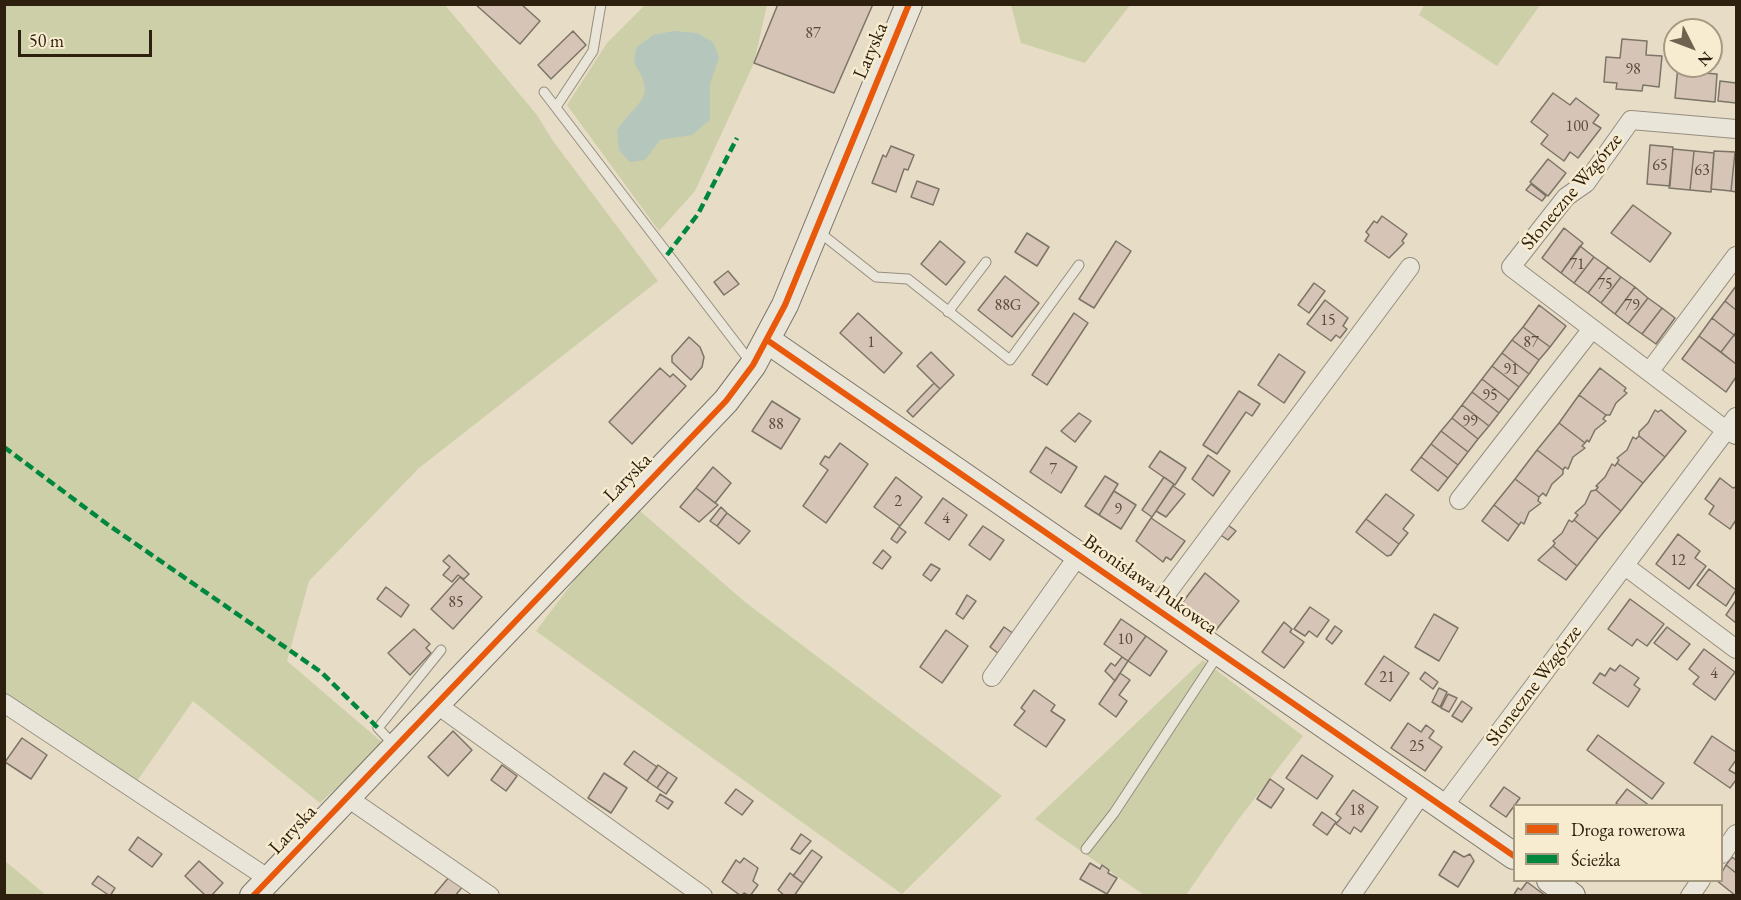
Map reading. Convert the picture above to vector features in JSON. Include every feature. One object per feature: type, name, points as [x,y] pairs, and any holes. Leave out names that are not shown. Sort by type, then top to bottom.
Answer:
[{"type":"street","name":"Laryska","points":[[4,703],[261,887],[726,401],[753,365],[767,340],[817,231],[909,4]]},
{"type":"street","name":"Słoneczne Wzgórze","points":[[1432,800],[1624,566],[1733,428],[1649,372],[1511,267],[1566,197],[1586,183],[1631,120],[1737,129]]},
{"type":"street","points":[[1649,372],[1737,256]]},
{"type":"street","name":"Bronisława Pukowca","points":[[1155,609],[1410,267]]},
{"type":"street","points":[[1459,500],[1592,329]]},
{"type":"street","name":"Bronisława Pukowca","points":[[767,340],[1513,855]]},
{"type":"street","name":"Bronisława Pukowca","points":[[992,677],[1078,556]]},
{"type":"street","points":[[1624,566],[1737,649]]},
{"type":"street","points":[[436,704],[703,896]]},
{"type":"street","points":[[348,795],[358,805],[490,896]]},
{"type":"street","points":[[1351,896],[1432,800]]},
{"type":"street","points":[[1723,853],[1737,834]]},
{"type":"street","points":[[1553,882],[1572,896]]},
{"type":"street","points":[[1690,896],[1700,882]]},
{"type":"lane","points":[[556,107],[593,51],[601,4]]},
{"type":"lane","points":[[544,92],[753,365]]},
{"type":"lane","points":[[817,231],[876,277],[908,279],[1010,360],[1079,265]]},
{"type":"lane","points":[[948,312],[986,262]]},
{"type":"lane","points":[[395,746],[378,728],[441,651]]},
{"type":"lane","name":"Bronisława Pukowca","points":[[1086,849],[1114,813],[1219,653]]},
{"type":"green space","points":[[1011,4],[1130,5],[1085,63],[1021,43]]},
{"type":"green space","points":[[1424,4],[1540,5],[1497,66],[1419,15]]},
{"type":"green space","points":[[4,5],[445,5],[537,115],[553,141],[658,281],[419,468],[309,581],[287,661],[384,744],[320,803],[193,701],[137,781],[5,696]]},
{"type":"green space","points":[[645,5],[767,5],[754,63],[695,191],[659,231],[567,105],[607,43]]},
{"type":"green space","points":[[632,504],[745,602],[1002,796],[902,894],[536,631]]},
{"type":"green space","points":[[1203,660],[1303,736],[1238,820],[1186,895],[1144,895],[1035,819]]},
{"type":"green space","points":[[5,861],[46,895],[5,895]]},
{"type":"shaded area","points":[[674,31],[697,33],[713,42],[719,58],[710,84],[710,120],[692,135],[660,140],[645,160],[630,162],[619,150],[617,131],[645,93],[645,85],[634,63],[636,48],[653,35]]},
{"type":"building","points":[[475,4],[521,4],[540,21],[520,44]]},
{"type":"building","points":[[778,4],[873,4],[834,93],[754,63]]},
{"type":"building","points":[[573,31],[586,45],[551,79],[538,65]]},
{"type":"building","points":[[1622,39],[1647,41],[1646,55],[1662,56],[1659,87],[1643,85],[1642,91],[1616,89],[1617,83],[1604,82],[1606,57],[1620,58]]},
{"type":"building","points":[[1677,78],[1717,78],[1715,102],[1675,98]]},
{"type":"building","points":[[1720,81],[1736,83],[1736,103],[1718,101]]},
{"type":"building","points":[[1553,93],[1570,105],[1576,98],[1599,115],[1593,123],[1601,128],[1578,158],[1570,152],[1564,161],[1541,144],[1548,135],[1531,122]]},
{"type":"building","points":[[1650,145],[1673,147],[1670,186],[1647,184]]},
{"type":"building","points":[[891,146],[914,155],[908,170],[904,169],[896,192],[872,183],[883,155],[886,157]]},
{"type":"building","points":[[1673,149],[1694,151],[1690,190],[1669,188]]},
{"type":"building","points":[[1694,151],[1714,153],[1711,192],[1690,190]]},
{"type":"building","points":[[1714,151],[1735,152],[1731,191],[1711,189]]},
{"type":"building","points":[[1736,153],[1736,192],[1731,191]]},
{"type":"building","points":[[1548,159],[1566,173],[1548,196],[1530,182]]},
{"type":"building","points":[[917,181],[939,189],[933,205],[911,197]]},
{"type":"building","points":[[1531,184],[1546,196],[1542,201],[1526,190]]},
{"type":"building","points":[[1633,205],[1671,233],[1650,262],[1611,233]]},
{"type":"building","points":[[1382,216],[1407,234],[1402,241],[1404,243],[1389,258],[1365,241],[1369,235],[1366,232],[1374,221],[1377,223]]},
{"type":"building","points":[[1564,228],[1583,243],[1561,273],[1542,258]]},
{"type":"building","points":[[1027,233],[1049,247],[1037,266],[1015,252]]},
{"type":"building","points":[[940,241],[965,262],[946,285],[921,264]]},
{"type":"building","points":[[1116,241],[1131,251],[1094,308],[1079,299]]},
{"type":"building","points":[[1580,246],[1594,257],[1574,283],[1561,273]]},
{"type":"building","points":[[1594,257],[1608,267],[1588,293],[1574,283]]},
{"type":"building","points":[[1608,267],[1621,277],[1601,303],[1588,293]]},
{"type":"building","points":[[728,271],[739,284],[724,295],[714,282]]},
{"type":"building","points":[[1005,276],[1039,303],[1012,337],[978,310]]},
{"type":"building","points":[[1621,277],[1635,287],[1615,314],[1601,303]]},
{"type":"building","points":[[1314,283],[1325,291],[1309,313],[1298,305]]},
{"type":"building","points":[[1736,286],[1736,310],[1725,301]]},
{"type":"building","points":[[1635,287],[1648,298],[1628,324],[1615,314]]},
{"type":"building","points":[[1648,298],[1662,308],[1642,334],[1628,324]]},
{"type":"building","points":[[1325,300],[1348,318],[1343,326],[1347,329],[1340,338],[1336,335],[1331,341],[1307,324]]},
{"type":"building","points":[[1725,301],[1736,310],[1734,335],[1712,318]]},
{"type":"building","points":[[1539,305],[1566,326],[1550,347],[1523,327]]},
{"type":"building","points":[[1662,308],[1675,318],[1656,344],[1642,334]]},
{"type":"building","points":[[858,313],[902,353],[884,373],[840,333]]},
{"type":"building","points":[[1074,313],[1088,323],[1047,385],[1032,375]]},
{"type":"building","points":[[1712,318],[1734,335],[1721,352],[1699,336]]},
{"type":"building","points":[[1523,327],[1550,347],[1539,360],[1512,340]]},
{"type":"building","points":[[1734,335],[1736,337],[1736,364],[1721,352]]},
{"type":"building","points":[[1699,336],[1736,364],[1736,377],[1726,392],[1682,359]]},
{"type":"building","points":[[689,337],[700,347],[704,357],[702,367],[691,380],[672,362],[672,356]]},
{"type":"building","points":[[1512,340],[1539,360],[1529,374],[1502,353]]},
{"type":"building","points":[[931,352],[954,375],[940,389],[917,366]]},
{"type":"building","points":[[1502,353],[1529,374],[1519,387],[1492,366]]},
{"type":"building","points":[[1279,354],[1305,372],[1284,403],[1258,385]]},
{"type":"building","points":[[1492,366],[1519,387],[1509,400],[1482,379]]},
{"type":"building","points":[[660,368],[670,377],[673,374],[686,386],[632,444],[609,422]]},
{"type":"building","points":[[1600,368],[1626,388],[1624,391],[1627,393],[1616,403],[1610,415],[1606,415],[1579,395]]},
{"type":"building","points":[[1482,379],[1509,400],[1499,413],[1472,392]]},
{"type":"building","points":[[934,383],[940,389],[913,417],[907,411]]},
{"type":"building","points":[[1239,391],[1260,404],[1252,416],[1246,412],[1217,454],[1203,445]]},
{"type":"building","points":[[1472,392],[1499,413],[1489,426],[1462,405]]},
{"type":"building","points":[[1579,395],[1606,415],[1603,419],[1606,421],[1595,430],[1589,442],[1587,440],[1585,443],[1559,423]]},
{"type":"building","points":[[772,401],[800,419],[781,449],[752,431]]},
{"type":"building","points":[[1462,405],[1489,426],[1478,439],[1452,418]]},
{"type":"building","points":[[1655,410],[1658,412],[1661,410],[1686,431],[1665,457],[1639,436],[1639,432],[1648,423]]},
{"type":"building","points":[[1079,413],[1091,421],[1075,442],[1061,431]]},
{"type":"building","points":[[1452,418],[1478,439],[1468,452],[1441,431]]},
{"type":"building","points":[[1559,423],[1585,443],[1582,446],[1585,448],[1573,457],[1568,469],[1565,467],[1563,470],[1537,450]]},
{"type":"building","points":[[1441,431],[1468,452],[1458,465],[1431,444]]},
{"type":"building","points":[[1639,436],[1665,457],[1643,483],[1617,463],[1619,460],[1617,458],[1627,450],[1633,437],[1636,439]]},
{"type":"building","points":[[840,443],[868,464],[826,523],[803,506],[828,470],[820,464],[825,456],[829,458]]},
{"type":"building","points":[[1431,444],[1458,465],[1448,478],[1421,457]]},
{"type":"building","points":[[1046,447],[1077,467],[1061,493],[1030,472]]},
{"type":"building","points":[[1537,450],[1563,470],[1563,474],[1552,484],[1546,496],[1543,493],[1539,497],[1515,479]]},
{"type":"building","points":[[1160,451],[1186,468],[1175,485],[1149,467]]},
{"type":"building","points":[[1208,455],[1230,471],[1213,496],[1192,479]]},
{"type":"building","points":[[1421,457],[1448,478],[1438,491],[1411,470]]},
{"type":"building","points":[[1617,463],[1643,483],[1621,511],[1596,490],[1598,487],[1596,486],[1605,477],[1612,464],[1615,466]]},
{"type":"building","points":[[713,467],[731,483],[715,503],[696,488]]},
{"type":"building","points":[[1105,476],[1118,484],[1099,515],[1085,506]]},
{"type":"building","points":[[896,477],[922,497],[900,526],[874,507]]},
{"type":"building","points":[[1164,477],[1174,484],[1152,517],[1142,510]]},
{"type":"building","points":[[1720,478],[1733,488],[1736,487],[1736,520],[1730,529],[1709,514],[1714,506],[1705,499]]},
{"type":"building","points":[[1515,479],[1539,497],[1538,501],[1541,503],[1529,512],[1524,524],[1521,522],[1519,525],[1494,505]]},
{"type":"building","points":[[1173,486],[1185,494],[1166,517],[1156,511]]},
{"type":"building","points":[[696,488],[718,505],[699,522],[680,507]]},
{"type":"building","points":[[1596,490],[1621,511],[1598,539],[1574,520],[1578,515],[1575,513],[1585,504],[1591,491]]},
{"type":"building","points":[[1114,491],[1136,505],[1121,529],[1099,515]]},
{"type":"building","points":[[1386,494],[1414,515],[1403,529],[1408,533],[1399,544],[1366,519]]},
{"type":"building","points":[[943,498],[967,515],[949,540],[925,523]]},
{"type":"building","points":[[1494,505],[1519,525],[1508,541],[1482,521]]},
{"type":"building","points":[[721,507],[727,513],[717,526],[710,521]]},
{"type":"building","points":[[727,513],[750,531],[739,544],[717,526]]},
{"type":"building","points":[[1151,518],[1185,541],[1171,560],[1166,557],[1163,562],[1136,541]]},
{"type":"building","points":[[1366,519],[1399,544],[1391,555],[1387,556],[1356,532]]},
{"type":"building","points":[[1569,520],[1572,522],[1574,520],[1598,539],[1577,566],[1553,546],[1555,543],[1553,541],[1562,533]]},
{"type":"building","points":[[1224,522],[1236,531],[1228,540],[1216,532]]},
{"type":"building","points":[[983,526],[1004,540],[990,560],[969,545]]},
{"type":"building","points":[[899,527],[906,532],[897,543],[891,539]]},
{"type":"building","points":[[1678,534],[1700,551],[1695,558],[1706,566],[1689,589],[1656,564]]},
{"type":"building","points":[[1553,546],[1577,566],[1566,580],[1538,560]]},
{"type":"building","points":[[883,550],[891,557],[882,569],[873,563]]},
{"type":"building","points":[[449,555],[469,574],[464,579],[458,575],[452,582],[443,575],[450,567],[443,561]]},
{"type":"building","points":[[931,564],[940,569],[931,581],[923,575]]},
{"type":"building","points":[[1709,569],[1736,590],[1726,606],[1697,585]]},
{"type":"building","points":[[1205,573],[1239,601],[1216,630],[1182,603]]},
{"type":"building","points":[[460,577],[482,597],[453,629],[431,609]]},
{"type":"building","points":[[386,587],[409,605],[401,617],[377,599]]},
{"type":"building","points":[[967,595],[976,601],[963,619],[956,614]]},
{"type":"building","points":[[1630,599],[1664,624],[1647,646],[1637,639],[1632,646],[1608,629]]},
{"type":"building","points":[[1736,600],[1736,623],[1726,615]]},
{"type":"building","points":[[1310,607],[1329,620],[1317,637],[1309,631],[1305,636],[1294,629]]},
{"type":"building","points":[[1434,614],[1458,628],[1439,661],[1415,647]]},
{"type":"building","points":[[1121,619],[1146,636],[1128,661],[1104,644]]},
{"type":"building","points":[[1284,622],[1292,629],[1290,632],[1304,642],[1284,668],[1262,652]]},
{"type":"building","points":[[1335,626],[1342,631],[1332,644],[1326,639]]},
{"type":"building","points":[[1004,627],[1014,634],[999,654],[990,647]]},
{"type":"building","points":[[1667,627],[1690,644],[1677,660],[1654,643]]},
{"type":"building","points":[[414,629],[430,644],[426,648],[431,653],[410,675],[388,653]]},
{"type":"building","points":[[946,630],[968,646],[942,683],[920,667]]},
{"type":"building","points":[[1146,636],[1167,651],[1150,676],[1128,661]]},
{"type":"building","points":[[1704,649],[1735,672],[1715,700],[1693,684],[1699,677],[1689,669]]},
{"type":"building","points":[[1384,656],[1409,673],[1390,701],[1365,684]]},
{"type":"building","points":[[1122,657],[1128,661],[1115,681],[1105,671],[1111,663],[1115,666]]},
{"type":"building","points":[[1620,665],[1639,678],[1634,685],[1640,689],[1628,707],[1593,683],[1600,673],[1605,676],[1610,668],[1615,671]]},
{"type":"building","points":[[1425,672],[1438,682],[1433,689],[1420,679]]},
{"type":"building","points":[[1120,673],[1130,680],[1119,695],[1127,701],[1116,717],[1099,704]]},
{"type":"building","points":[[1439,688],[1447,692],[1440,707],[1432,702]]},
{"type":"building","points":[[1034,690],[1055,705],[1051,711],[1065,720],[1046,747],[1014,725],[1025,711],[1021,708]]},
{"type":"building","points":[[1448,694],[1457,698],[1449,712],[1441,708]]},
{"type":"building","points":[[1462,701],[1472,708],[1462,722],[1452,716]]},
{"type":"building","points":[[1408,723],[1421,732],[1426,725],[1434,731],[1429,738],[1442,747],[1425,771],[1391,748]]},
{"type":"building","points":[[453,731],[472,750],[448,776],[428,757]]},
{"type":"building","points":[[1598,735],[1664,783],[1652,799],[1587,750]]},
{"type":"building","points":[[1712,736],[1736,752],[1736,760],[1729,770],[1736,774],[1736,780],[1730,788],[1694,763]]},
{"type":"building","points":[[22,738],[47,755],[31,779],[5,762]]},
{"type":"building","points":[[634,751],[657,767],[647,781],[624,764]]},
{"type":"building","points":[[1302,755],[1333,776],[1317,799],[1286,778]]},
{"type":"building","points":[[502,765],[517,776],[506,791],[491,780]]},
{"type":"building","points":[[658,765],[668,772],[657,788],[647,781]]},
{"type":"building","points":[[668,772],[677,778],[666,794],[657,788]]},
{"type":"building","points":[[604,773],[627,788],[611,813],[588,798]]},
{"type":"building","points":[[1270,779],[1284,789],[1271,808],[1257,799]]},
{"type":"building","points":[[1504,787],[1520,798],[1513,804],[1506,817],[1490,806]]},
{"type":"building","points":[[736,789],[753,801],[742,815],[725,803]]},
{"type":"building","points":[[1627,789],[1647,804],[1617,804]]},
{"type":"building","points":[[1353,790],[1378,807],[1361,832],[1354,827],[1350,834],[1336,824],[1341,818],[1336,814]]},
{"type":"building","points":[[660,794],[673,802],[668,809],[656,801]]},
{"type":"building","points":[[1322,812],[1336,822],[1327,835],[1313,825]]},
{"type":"building","points":[[801,834],[811,841],[800,854],[791,849]]},
{"type":"building","points":[[138,837],[162,854],[152,867],[129,850]]},
{"type":"building","points":[[812,850],[822,857],[803,883],[793,876]]},
{"type":"building","points":[[1454,851],[1464,857],[1470,854],[1474,861],[1458,887],[1439,875]]},
{"type":"building","points":[[1732,857],[1736,860],[1736,873],[1726,865]]},
{"type":"building","points":[[744,858],[758,868],[753,881],[758,885],[750,896],[744,893],[741,896],[722,882],[736,860],[740,863]]},
{"type":"building","points":[[199,861],[223,883],[211,896],[206,896],[185,876]]},
{"type":"building","points":[[1090,863],[1100,869],[1102,865],[1109,870],[1108,873],[1117,878],[1107,894],[1080,879]]},
{"type":"building","points":[[1726,865],[1736,873],[1736,896],[1718,882],[1723,882],[1723,870]]},
{"type":"building","points":[[790,873],[803,883],[794,896],[785,896],[778,890]]},
{"type":"building","points":[[98,876],[115,888],[110,896],[92,884]]},
{"type":"building","points":[[450,876],[463,886],[455,896],[433,896]]},
{"type":"building","points":[[1527,882],[1546,896],[1513,896],[1518,888],[1521,890]]},
{"type":"marked path","points":[[667,255],[698,214],[737,138]]},
{"type":"marked path","points":[[4,447],[107,524],[321,672],[378,728]]},
{"type":"cycle path","points":[[253,896],[726,401],[753,365],[785,305],[909,4]]},
{"type":"cycle path","points":[[767,340],[1513,855]]}]
